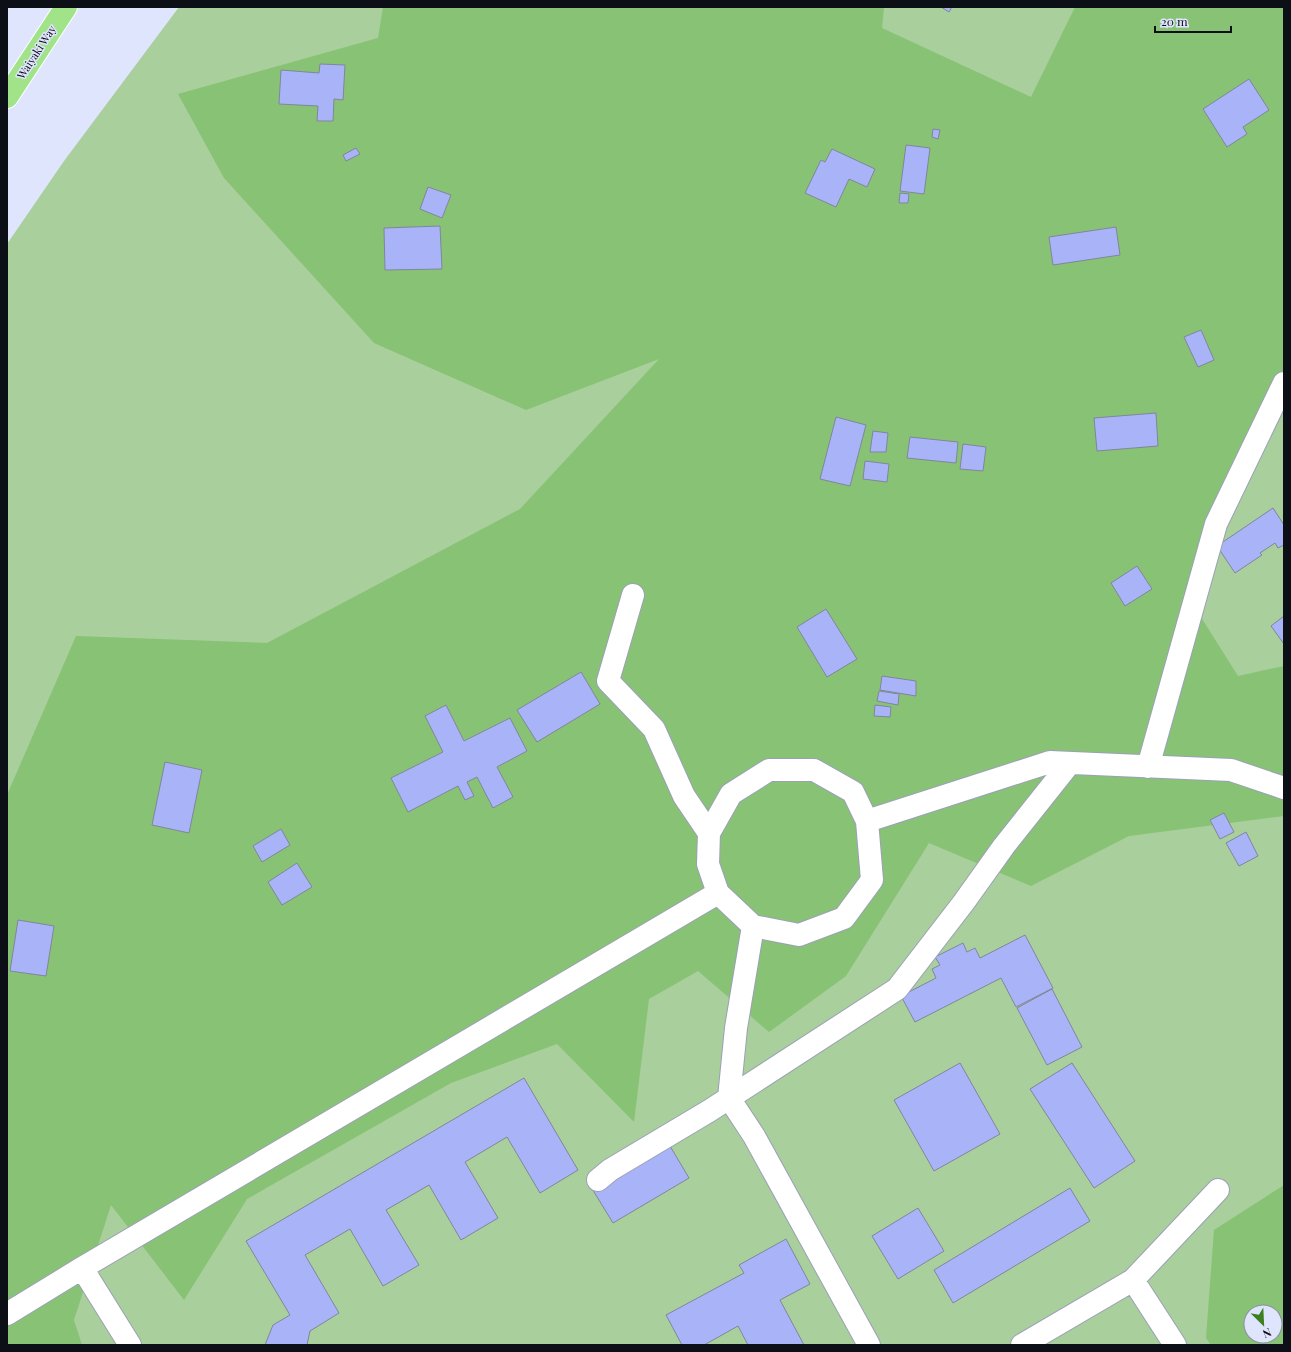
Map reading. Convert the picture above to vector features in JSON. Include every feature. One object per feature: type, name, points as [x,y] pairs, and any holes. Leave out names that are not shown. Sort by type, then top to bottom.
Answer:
[{"type":"highway","name":"Waiyaki Way","points":[[7,97],[66,7]]},
{"type":"lane","points":[[1148,767],[1216,524],[1284,383]]},
{"type":"lane","points":[[633,594],[608,681],[654,728],[684,796],[710,833]]},
{"type":"lane","points":[[867,821],[1050,762],[1231,770],[1284,788]]},
{"type":"lane","points":[[598,1180],[610,1170],[681,1129],[897,989],[960,908],[1004,846],[1070,763]]},
{"type":"lane","points":[[769,770],[814,770],[853,792],[867,821],[872,880],[844,918],[799,935],[752,926],[718,893],[708,864],[710,833],[730,794],[769,770]]},
{"type":"lane","points":[[7,1314],[82,1268],[718,893]]},
{"type":"lane","points":[[752,926],[736,1028],[729,1098],[754,1136],[869,1345]]},
{"type":"lane","points":[[1022,1345],[1134,1280],[1218,1190]]},
{"type":"lane","points":[[82,1268],[130,1345]]},
{"type":"lane","points":[[1134,1280],[1175,1345]]},
{"type":"green space","points":[[179,7],[1284,7],[1284,1345],[7,1345],[7,244],[64,161]]},
{"type":"green space","points":[[383,7],[884,7],[882,28],[1031,97],[1075,7],[1284,7],[1284,395],[1187,595],[1238,676],[1284,666],[1284,816],[1129,836],[1031,886],[929,843],[846,976],[769,1032],[698,971],[649,999],[634,1122],[557,1044],[451,1083],[247,1199],[184,1300],[111,1205],[74,1320],[82,1345],[7,1345],[7,795],[76,636],[267,643],[520,509],[659,359],[526,410],[374,343],[224,178],[178,94],[378,38]]},
{"type":"green space","points":[[1284,1185],[1284,1345],[1211,1345],[1206,1338],[1214,1230]]},
{"type":"building","points":[[941,7],[952,7],[949,12]]},
{"type":"building","points":[[320,64],[345,65],[343,100],[334,99],[333,121],[317,121],[318,106],[279,104],[281,70],[319,73]]},
{"type":"building","points":[[1249,79],[1269,110],[1243,127],[1247,134],[1227,147],[1203,109]]},
{"type":"building","points":[[933,129],[940,130],[938,139],[932,137]]},
{"type":"building","points":[[906,145],[930,148],[924,194],[900,191]]},
{"type":"building","points":[[356,148],[360,154],[346,161],[343,155]]},
{"type":"building","points":[[832,149],[875,169],[867,187],[849,179],[836,207],[805,193],[821,160],[825,162]]},
{"type":"building","points":[[428,187],[451,195],[442,218],[420,209]]},
{"type":"building","points":[[900,193],[909,194],[908,203],[899,203]]},
{"type":"building","points":[[440,226],[442,269],[385,270],[384,228]]},
{"type":"building","points":[[1116,227],[1120,255],[1053,265],[1049,237]]},
{"type":"building","points":[[1201,330],[1214,360],[1198,367],[1184,337]]},
{"type":"building","points":[[1156,413],[1158,446],[1097,451],[1094,418]]},
{"type":"building","points":[[836,417],[866,425],[850,486],[820,479]]},
{"type":"building","points":[[873,431],[888,433],[886,452],[870,452]]},
{"type":"building","points":[[910,437],[958,442],[956,463],[907,458]]},
{"type":"building","points":[[963,444],[986,447],[983,471],[960,469]]},
{"type":"building","points":[[865,461],[889,464],[887,482],[863,479]]},
{"type":"building","points":[[1273,508],[1284,525],[1284,545],[1278,548],[1275,543],[1260,553],[1262,555],[1235,573],[1217,546]]},
{"type":"building","points":[[1137,566],[1152,589],[1125,606],[1111,583]]},
{"type":"building","points":[[826,609],[857,659],[827,677],[797,627]]},
{"type":"building","points":[[1284,616],[1284,644],[1271,626]]},
{"type":"building","points":[[581,672],[600,704],[537,742],[517,710]]},
{"type":"building","points":[[882,676],[916,681],[916,696],[880,690]]},
{"type":"building","points":[[879,691],[899,694],[898,705],[877,701]]},
{"type":"building","points":[[446,705],[464,741],[510,718],[527,751],[497,767],[513,797],[493,808],[477,777],[467,782],[474,796],[465,800],[458,786],[408,812],[391,778],[443,752],[425,716]]},
{"type":"building","points":[[875,705],[891,707],[890,717],[874,716]]},
{"type":"building","points":[[165,762],[202,770],[189,833],[152,825]]},
{"type":"building","points":[[1224,813],[1234,832],[1220,839],[1210,820]]},
{"type":"building","points":[[281,829],[290,845],[262,862],[253,846]]},
{"type":"building","points":[[1246,832],[1258,856],[1239,866],[1226,843]]},
{"type":"building","points":[[297,863],[312,887],[282,905],[268,882]]},
{"type":"building","points":[[18,920],[54,926],[46,976],[10,971]]},
{"type":"building","points":[[1025,935],[1053,988],[1016,1007],[1001,978],[915,1022],[901,996],[936,978],[932,969],[940,965],[935,957],[963,943],[967,952],[975,948],[980,958]]},
{"type":"building","points":[[1052,989],[1082,1047],[1047,1065],[1017,1008]]},
{"type":"building","points":[[960,1063],[1000,1134],[934,1171],[894,1100]]},
{"type":"building","points":[[1072,1063],[1135,1161],[1094,1188],[1030,1089]]},
{"type":"building","points":[[524,1078],[578,1170],[540,1193],[507,1137],[465,1162],[498,1218],[461,1240],[429,1185],[386,1210],[419,1265],[383,1286],[350,1229],[305,1255],[339,1313],[310,1331],[307,1345],[265,1345],[273,1325],[290,1315],[246,1241]]},
{"type":"building","points":[[667,1141],[689,1178],[613,1223],[591,1187]]},
{"type":"building","points":[[1070,1188],[1090,1221],[953,1303],[934,1270]]},
{"type":"building","points":[[918,1208],[944,1251],[898,1279],[872,1236]]},
{"type":"building","points":[[786,1239],[810,1284],[780,1300],[804,1345],[748,1345],[738,1326],[704,1345],[682,1345],[666,1315],[744,1273],[739,1265]]}]
